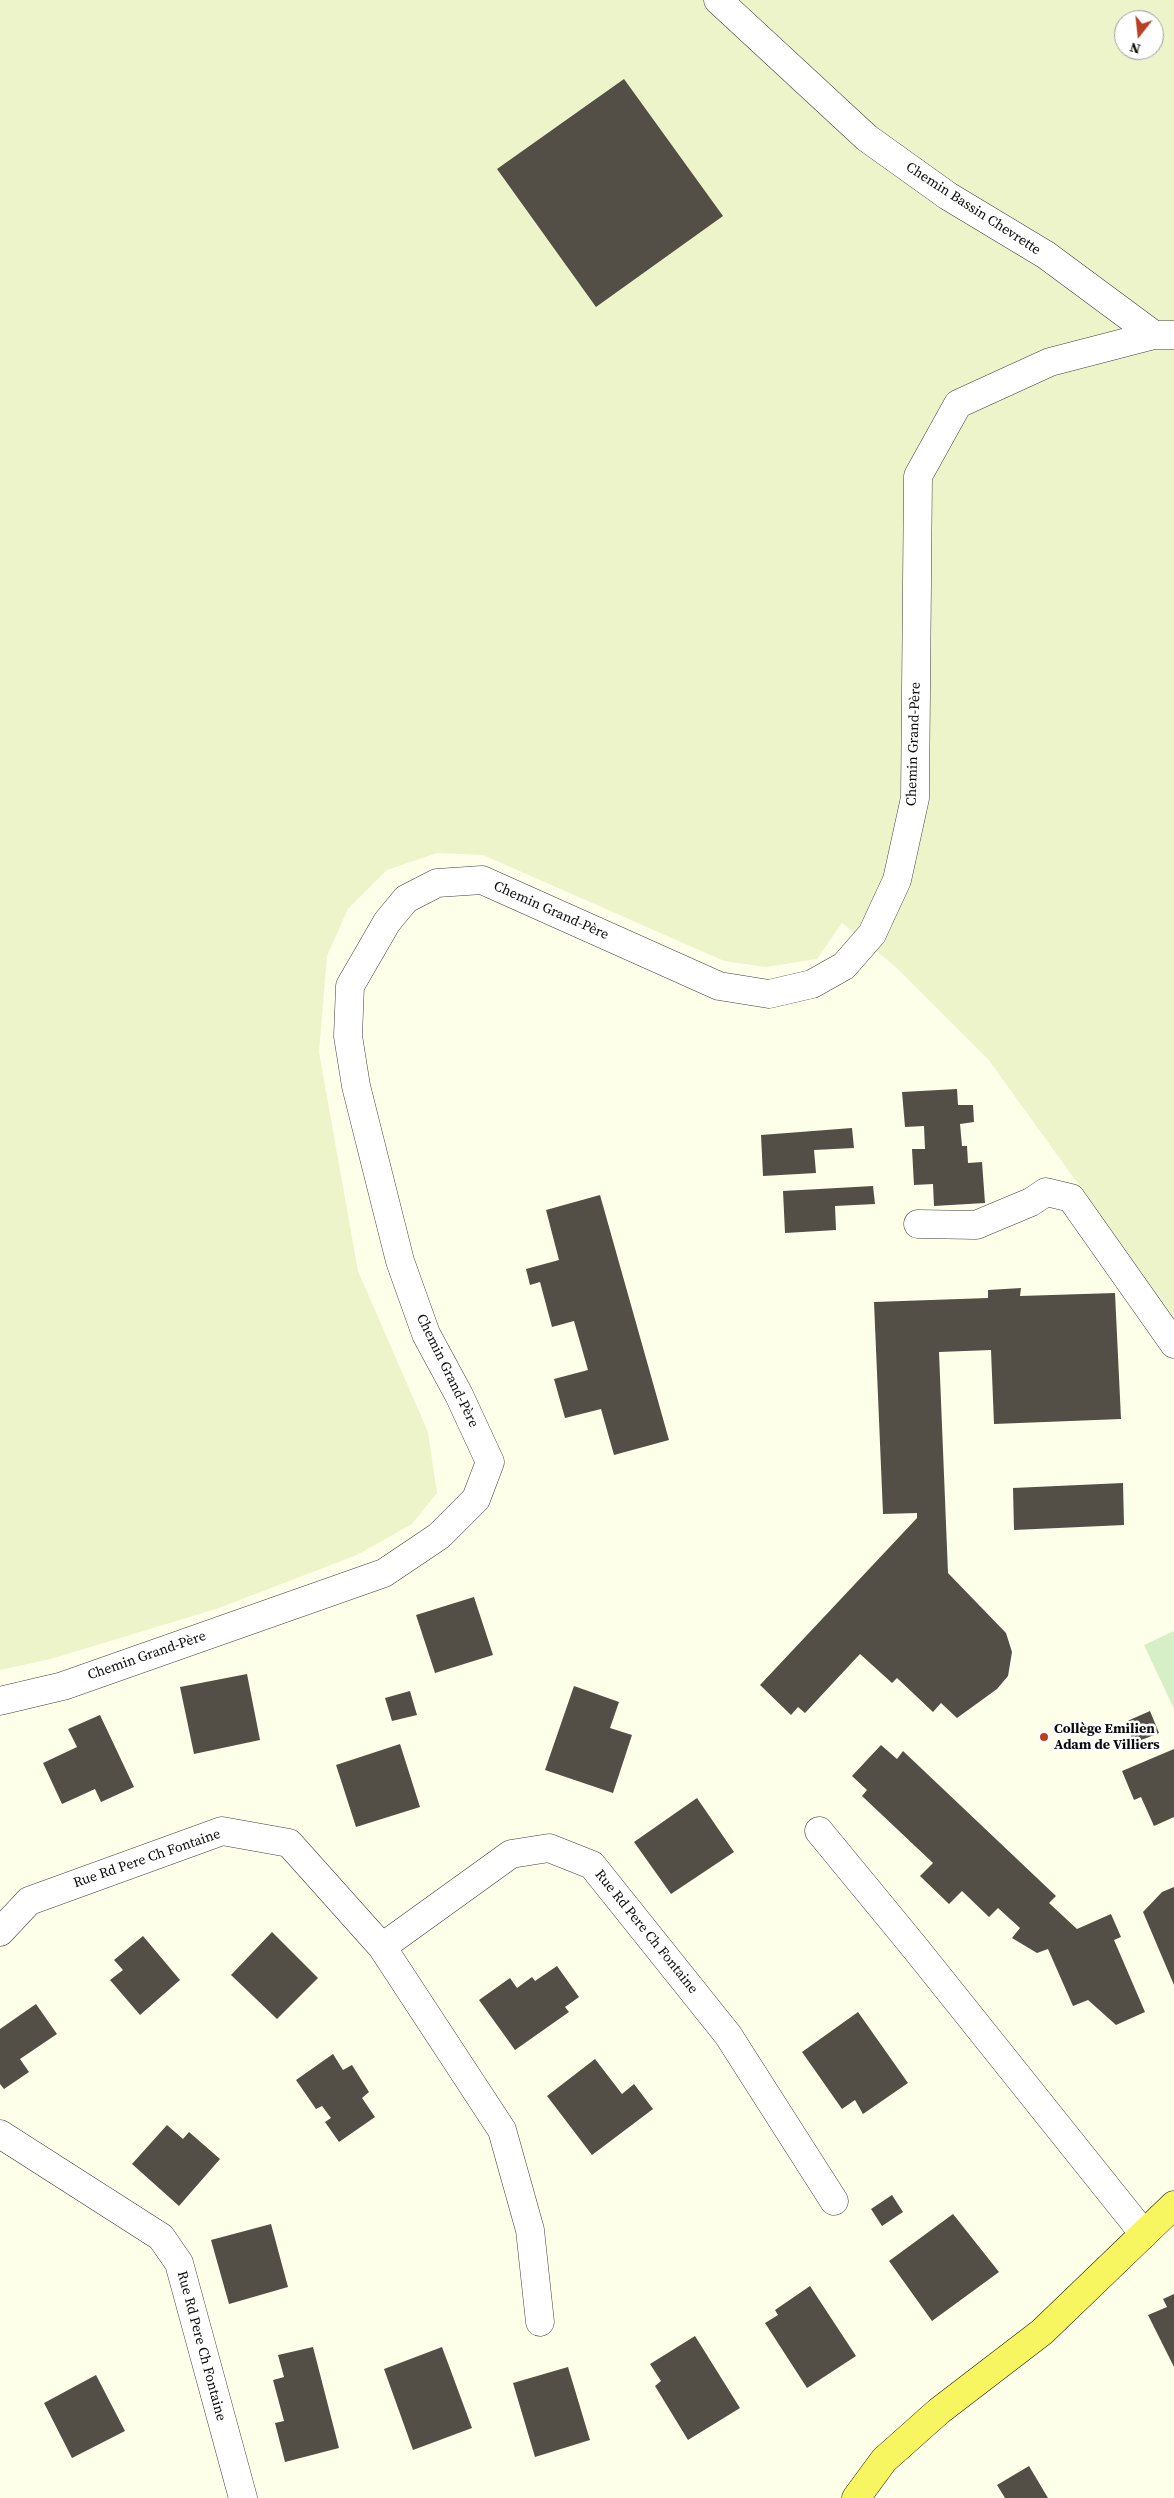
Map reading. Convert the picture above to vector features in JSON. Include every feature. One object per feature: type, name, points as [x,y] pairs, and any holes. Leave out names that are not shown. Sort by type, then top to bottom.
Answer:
[{"type":"main road","points":[[856,2498],[884,2460],[939,2411],[1042,2332],[1174,2205]]},
{"type":"street","name":"Chemin Bassin Chevrette","points":[[718,0],[867,138],[948,196],[1046,255],[1164,335]]},
{"type":"street","name":"Chemin Grand-Père","points":[[0,1701],[63,1686],[384,1573],[439,1536],[476,1498],[490,1462],[459,1394],[426,1334],[400,1261],[356,1086],[348,1036],[350,986],[387,922],[406,899],[437,883],[482,880],[720,986],[770,994],[812,984],[844,966],[872,934],[897,880],[915,798],[918,476],[958,404],[1050,362],[1164,335]]},
{"type":"street","points":[[918,1224],[976,1225],[1031,1202],[1046,1192],[1071,1198],[1174,1344]]},
{"type":"street","name":"Rue Rd Pere Ch Fontaine","points":[[0,1932],[29,1901],[222,1831],[289,1843],[382,1946],[502,2130],[530,2230],[540,2322]]},
{"type":"street","points":[[819,1831],[1144,2234]]},
{"type":"street","name":"Rue Rd Pere Ch Fontaine","points":[[382,1946],[511,1854],[550,1848],[592,1865],[728,2035],[834,2201]]},
{"type":"street","name":"Rue Rd Pere Ch Fontaine","points":[[0,2134],[161,2237],[179,2263],[243,2498]]},
{"type":"green space","points":[[0,0],[1174,0],[1174,1317],[988,1059],[897,968],[842,923],[817,959],[766,967],[724,961],[483,855],[437,853],[387,870],[348,909],[327,956],[319,1052],[358,1271],[428,1432],[437,1493],[412,1524],[357,1555],[219,1608],[51,1659],[0,1670]]},
{"type":"green space","points":[[1174,1631],[1174,1709],[1144,1645]]},
{"type":"building","points":[[624,79],[723,216],[596,307],[497,169]]},
{"type":"building","points":[[957,1089],[958,1105],[973,1105],[974,1122],[960,1124],[962,1146],[967,1146],[968,1163],[982,1162],[985,1203],[934,1206],[933,1184],[914,1185],[912,1149],[925,1149],[924,1126],[905,1127],[902,1092]]},
{"type":"building","points":[[852,1128],[854,1148],[814,1150],[816,1173],[763,1176],[761,1135]]},
{"type":"building","points":[[873,1186],[875,1204],[835,1206],[836,1230],[785,1233],[783,1191]]},
{"type":"building","points":[[600,1195],[669,1440],[614,1455],[601,1409],[565,1418],[554,1379],[588,1370],[574,1321],[552,1327],[540,1282],[530,1285],[526,1269],[559,1260],[546,1210]]},
{"type":"building","points":[[1021,1288],[1020,1296],[1115,1293],[1121,1419],[994,1424],[991,1350],[939,1352],[948,1573],[1006,1633],[1012,1652],[1008,1676],[997,1689],[957,1718],[941,1703],[933,1712],[897,1678],[892,1683],[860,1654],[805,1713],[798,1707],[791,1715],[760,1685],[917,1518],[917,1513],[883,1514],[874,1302],[988,1298],[988,1290]]},
{"type":"building","points":[[1123,1483],[1124,1525],[1014,1530],[1013,1488]]},
{"type":"building","points":[[474,1597],[493,1655],[435,1673],[416,1615]]},
{"type":"building","points":[[247,1674],[260,1740],[194,1754],[180,1687]]},
{"type":"building","points":[[574,1686],[619,1702],[610,1728],[632,1735],[613,1793],[545,1770]]},
{"type":"building","points":[[410,1691],[417,1715],[392,1721],[385,1698]]},
{"type":"building","points":[[1150,1711],[1159,1733],[1134,1743],[1125,1722]]},
{"type":"building","points":[[100,1715],[134,1787],[101,1802],[95,1789],[62,1804],[43,1763],[77,1747],[68,1729]]},
{"type":"building","points":[[400,1744],[420,1807],[356,1827],[336,1765]]},
{"type":"building","points":[[881,1745],[897,1759],[903,1751],[1056,1896],[1049,1903],[1077,1929],[1111,1914],[1121,1937],[1114,1940],[1145,2012],[1116,2025],[1088,2000],[1073,2006],[1048,1949],[1037,1953],[1012,1938],[1020,1928],[998,1908],[989,1917],[962,1891],[949,1904],[920,1876],[933,1863],[862,1796],[867,1790],[852,1776]]},
{"type":"building","points":[[1174,1749],[1174,1817],[1154,1826],[1141,1797],[1134,1800],[1122,1771]]},
{"type":"building","points":[[697,1798],[734,1852],[671,1894],[634,1842]]},
{"type":"building","points":[[1174,1887],[1174,1985],[1143,1912],[1162,1892]]},
{"type":"building","points":[[272,1932],[318,1978],[277,2019],[231,1975]]},
{"type":"building","points":[[143,1936],[180,1980],[140,2015],[110,1980],[123,1970],[114,1960]]},
{"type":"building","points":[[557,1966],[579,1997],[565,2007],[569,2012],[515,2050],[479,2000],[510,1978],[517,1988],[532,1977],[535,1981]]},
{"type":"building","points":[[36,2004],[57,2034],[20,2059],[29,2072],[4,2089],[0,2084],[0,2029]]},
{"type":"building","points":[[858,2012],[908,2083],[863,2114],[855,2100],[842,2109],[802,2052]]},
{"type":"building","points":[[333,2054],[343,2070],[352,2065],[369,2092],[362,2098],[375,2117],[339,2142],[325,2122],[331,2118],[322,2106],[316,2109],[296,2080]]},
{"type":"building","points":[[595,2059],[622,2094],[634,2084],[653,2109],[592,2155],[547,2096]]},
{"type":"building","points":[[167,2125],[183,2139],[189,2132],[220,2159],[179,2206],[132,2164]]},
{"type":"building","points":[[892,2195],[903,2212],[882,2226],[871,2209]]},
{"type":"building","points":[[953,2214],[999,2272],[932,2321],[889,2261]]},
{"type":"building","points":[[271,2224],[288,2287],[229,2304],[211,2240]]},
{"type":"building","points":[[810,2286],[856,2356],[807,2388],[765,2323],[778,2315],[775,2310]]},
{"type":"building","points":[[1174,2294],[1174,2367],[1148,2315],[1167,2307],[1163,2299]]},
{"type":"building","points":[[695,2336],[740,2408],[688,2440],[655,2386],[661,2381],[650,2364]]},
{"type":"building","points":[[313,2347],[339,2448],[285,2462],[275,2423],[284,2421],[273,2380],[284,2377],[278,2355]]},
{"type":"building","points":[[442,2347],[472,2428],[413,2450],[384,2369]]},
{"type":"building","points":[[568,2367],[590,2440],[535,2457],[513,2383]]},
{"type":"building","points":[[96,2375],[125,2431],[72,2458],[44,2403]]},
{"type":"building","points":[[1029,2466],[1048,2498],[1005,2498],[997,2485]]},
{"type":"place","name":"Collège Emilien Adam de Villiers","points":[[1044,1737]]}]
